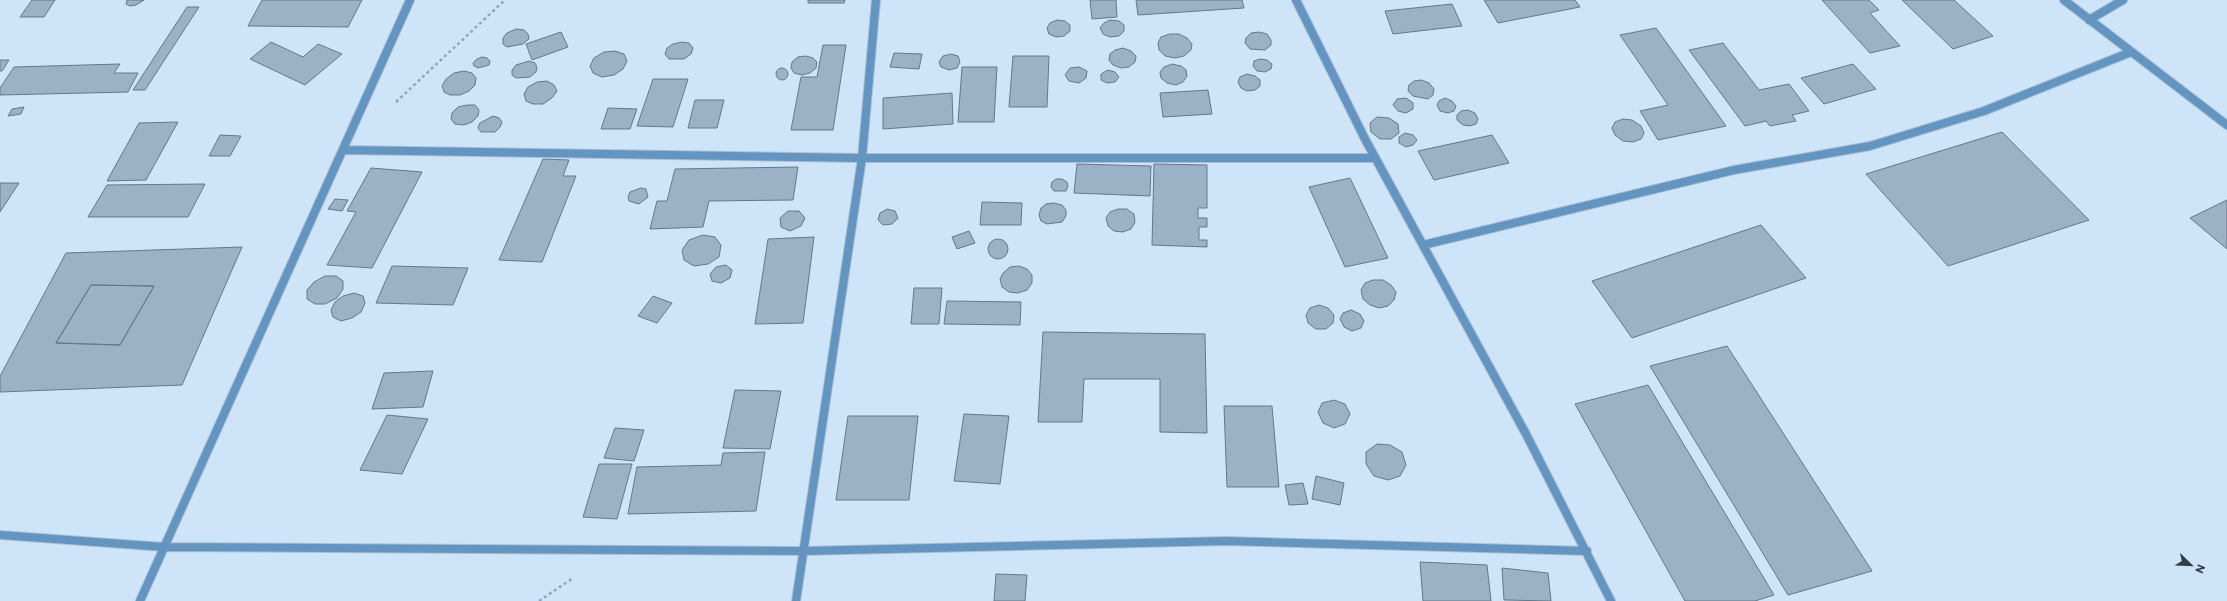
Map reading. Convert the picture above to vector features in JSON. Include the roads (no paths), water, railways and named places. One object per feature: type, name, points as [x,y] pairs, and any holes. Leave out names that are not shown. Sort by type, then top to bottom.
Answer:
[{"type":"street","points":[[140,601],[344,150],[410,0]]},
{"type":"street","points":[[796,601],[862,158],[876,0]]},
{"type":"street","points":[[1296,0],[1375,158],[1587,551],[1611,601]]},
{"type":"street","points":[[2064,0],[2227,125]]},
{"type":"street","points":[[2089,20],[2123,0]]},
{"type":"street","points":[[1423,245],[1734,170],[1870,146],[1984,111],[2131,52]]},
{"type":"street","points":[[344,150],[862,158],[1375,158]]},
{"type":"street","points":[[0,534],[164,547],[803,551],[1226,541],[1587,551]]}]
